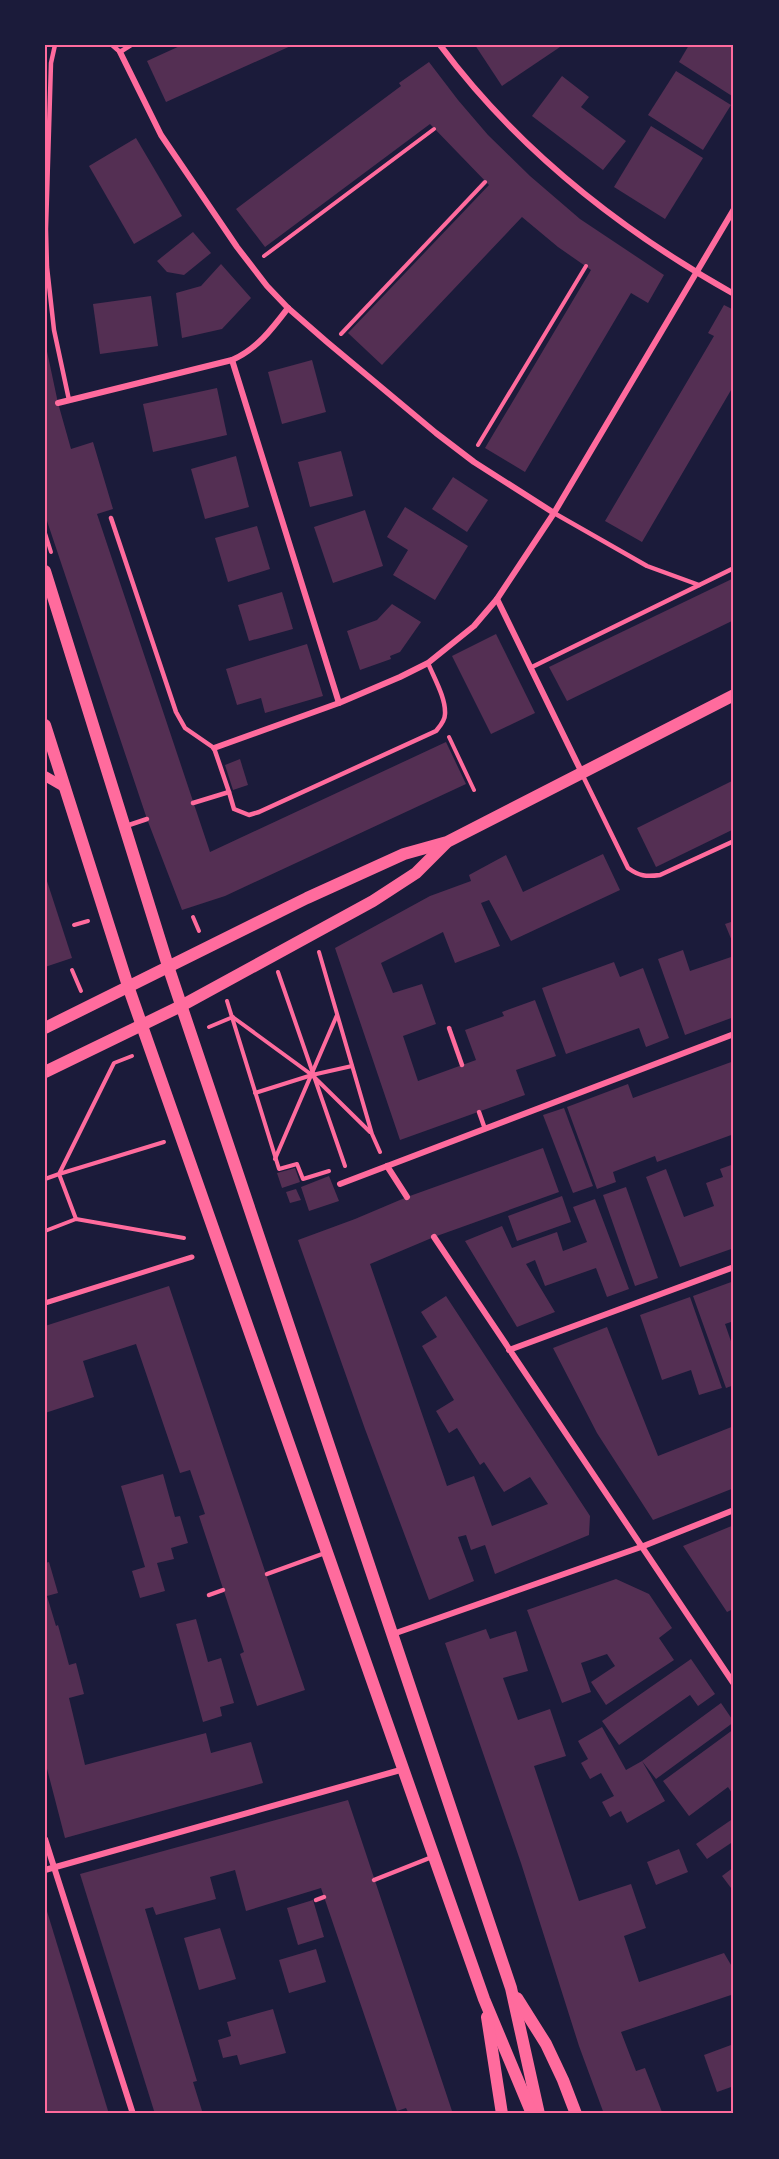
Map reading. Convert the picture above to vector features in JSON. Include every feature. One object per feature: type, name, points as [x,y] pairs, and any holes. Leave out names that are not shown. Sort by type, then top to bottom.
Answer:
[{"type":"main road","points":[[45,571],[181,1006],[511,1988],[539,2114]]},
{"type":"main road","points":[[45,1028],[388,860],[447,842],[734,695]]},
{"type":"main road","points":[[45,725],[128,986],[484,1998],[532,2114]]},
{"type":"main road","points":[[45,1072],[181,1006],[401,885],[447,842]]},
{"type":"main road","points":[[511,1988],[546,2044],[576,2114]]},
{"type":"main road","points":[[484,1998],[502,2114]]},
{"type":"street","points":[[440,45],[501,119],[531,150],[561,176],[635,232],[696,273],[734,294]]},
{"type":"street","points":[[120,52],[161,135],[251,266],[288,308],[382,390],[470,458],[554,513]]},
{"type":"street","points":[[214,748],[377,688],[428,663],[474,626],[496,599],[554,513],[734,209]]},
{"type":"street","points":[[58,403],[232,360],[254,348],[288,308]]},
{"type":"street","points":[[232,360],[339,703]]},
{"type":"street","points":[[496,599],[582,774]]},
{"type":"street","points":[[45,776],[64,787]]},
{"type":"street","points":[[340,1184],[734,1034]]},
{"type":"street","points":[[387,1166],[407,1197]]},
{"type":"street","points":[[434,1237],[734,1684]]},
{"type":"street","points":[[45,1303],[192,1257]]},
{"type":"street","points":[[509,1350],[734,1267]]},
{"type":"street","points":[[392,1634],[640,1547],[734,1510]]},
{"type":"street","points":[[45,1870],[404,1769]]},
{"type":"street","points":[[45,1839],[133,2114]]},
{"type":"lane","points":[[54,45],[49,110],[46,248],[54,330],[69,400]]},
{"type":"lane","points":[[112,45],[120,52],[131,45]]},
{"type":"lane","points":[[554,513],[647,566],[700,585]]},
{"type":"lane","points":[[111,518],[176,712],[185,728],[214,748],[234,809],[249,815],[259,812],[436,731],[443,723],[444,703],[428,663]]},
{"type":"lane","points":[[531,667],[734,568]]},
{"type":"lane","points":[[582,774],[628,868],[637,874],[646,877],[660,876],[734,840]]},
{"type":"lane","points":[[193,803],[229,792]]},
{"type":"lane","points":[[124,827],[147,819]]},
{"type":"lane","points":[[449,1028],[462,1065]]},
{"type":"lane","points":[[479,1112],[486,1129]]},
{"type":"lane","points":[[267,1574],[327,1552]]},
{"type":"lane","points":[[209,1595],[224,1590]]},
{"type":"lane","points":[[374,1880],[435,1856]]},
{"type":"lane","points":[[316,1900],[324,1897]]},
{"type":"path","points":[[251,266],[434,129]]},
{"type":"path","points":[[330,345],[485,182]]},
{"type":"path","points":[[470,458],[586,266]]},
{"type":"path","points":[[443,723],[474,790]]},
{"type":"path","points":[[313,935],[372,1134],[312,1075],[233,1017],[274,1160],[279,1169],[297,1164],[303,1179],[354,1163]]},
{"type":"path","points":[[278,971],[345,1166]]},
{"type":"path","points":[[274,1160],[337,1015]]},
{"type":"path","points":[[76,1219],[59,1174],[114,1063]]},
{"type":"path","points":[[255,1093],[312,1075],[352,1066]]},
{"type":"path","points":[[45,1179],[181,1136]]},
{"type":"path","points":[[372,1157],[381,1154]]},
{"type":"path","points":[[45,1231],[76,1219],[184,1238]]},
{"type":"building","points":[[182,45],[293,45],[166,102],[147,61]]},
{"type":"building","points":[[475,45],[563,45],[502,86]]},
{"type":"building","points":[[689,45],[734,45],[734,93],[732,96],[679,62]]},
{"type":"building","points":[[429,62],[488,135],[530,176],[580,219],[664,275],[648,303],[631,293],[525,472],[485,448],[591,270],[558,247],[522,217],[382,365],[348,333],[489,185],[430,124],[265,247],[236,209],[401,86],[399,83]]},
{"type":"building","points":[[676,71],[731,105],[703,150],[648,115]]},
{"type":"building","points":[[562,76],[589,97],[581,107],[626,141],[603,170],[532,116]]},
{"type":"building","points":[[651,126],[703,158],[665,219],[614,187]]},
{"type":"building","points":[[136,138],[182,216],[134,244],[89,166]]},
{"type":"building","points":[[193,232],[211,253],[184,275],[167,272],[157,261]]},
{"type":"building","points":[[221,264],[251,298],[222,329],[182,338],[176,293],[201,286]]},
{"type":"building","points":[[151,296],[158,346],[100,354],[93,304]]},
{"type":"building","points":[[724,305],[734,310],[734,385],[642,542],[605,521],[714,336],[708,333]]},
{"type":"building","points":[[45,342],[71,449],[93,442],[113,509],[97,514],[210,852],[446,742],[466,784],[225,896],[182,910],[147,819],[45,515]]},
{"type":"building","points":[[312,360],[326,412],[282,424],[268,372]]},
{"type":"building","points":[[217,388],[227,435],[153,452],[143,404]]},
{"type":"building","points":[[341,451],[353,496],[310,507],[298,462]]},
{"type":"building","points":[[236,456],[249,507],[205,519],[191,469]]},
{"type":"building","points":[[453,477],[488,500],[467,532],[432,509]]},
{"type":"building","points":[[405,507],[468,546],[435,600],[393,575],[408,550],[387,537]]},
{"type":"building","points":[[365,510],[383,566],[333,583],[314,527]]},
{"type":"building","points":[[257,526],[270,569],[228,582],[215,538]]},
{"type":"building","points":[[734,578],[734,620],[567,701],[549,667]]},
{"type":"building","points":[[282,592],[293,629],[249,641],[238,605]]},
{"type":"building","points":[[392,604],[421,622],[400,652],[390,656],[391,659],[360,670],[347,631],[377,620]]},
{"type":"building","points":[[496,634],[535,713],[491,734],[452,656]]},
{"type":"building","points":[[307,644],[323,696],[265,713],[261,698],[237,705],[226,669]]},
{"type":"building","points":[[240,759],[248,785],[233,790],[225,765]]},
{"type":"building","points":[[734,780],[734,829],[656,867],[637,828]]},
{"type":"building","points":[[603,854],[620,890],[511,941],[489,900],[481,903],[500,946],[455,963],[443,932],[381,963],[393,993],[422,984],[436,1024],[403,1036],[418,1081],[476,1060],[465,1030],[504,1016],[502,1012],[535,1000],[556,1056],[516,1070],[525,1095],[400,1140],[335,948],[430,896],[471,881],[469,875],[506,855],[523,892]]},
{"type":"building","points":[[45,875],[72,958],[45,967]]},
{"type":"building","points":[[734,921],[734,946],[725,924]]},
{"type":"building","points":[[683,950],[690,971],[734,956],[734,1017],[685,1035],[658,959]]},
{"type":"building","points":[[614,962],[620,977],[643,968],[669,1038],[646,1047],[639,1028],[566,1054],[542,988]]},
{"type":"building","points":[[734,1061],[734,1134],[657,1162],[655,1156],[613,1172],[616,1182],[597,1189],[567,1107],[628,1084],[633,1098]]},
{"type":"building","points":[[564,1108],[593,1186],[573,1193],[543,1115]]},
{"type":"building","points":[[543,1148],[559,1192],[434,1237],[370,1264],[447,1486],[474,1476],[492,1526],[548,1504],[530,1477],[504,1492],[484,1462],[480,1465],[457,1428],[449,1433],[436,1411],[454,1400],[422,1346],[437,1337],[421,1312],[446,1296],[590,1516],[589,1535],[495,1574],[485,1545],[471,1550],[466,1535],[458,1537],[474,1581],[429,1600],[298,1240],[407,1197]]},
{"type":"building","points":[[734,1164],[734,1248],[680,1267],[646,1177],[666,1169],[684,1217],[714,1206],[706,1183],[723,1177],[720,1169]]},
{"type":"building","points":[[295,1168],[300,1182],[282,1188],[277,1173]]},
{"type":"building","points":[[329,1176],[339,1201],[309,1211],[301,1187]]},
{"type":"building","points":[[626,1187],[658,1278],[635,1286],[603,1195]]},
{"type":"building","points":[[296,1189],[301,1200],[290,1203],[286,1192]]},
{"type":"building","points":[[562,1196],[571,1222],[517,1241],[508,1216]]},
{"type":"building","points":[[595,1199],[629,1289],[607,1297],[596,1268],[545,1286],[535,1260],[526,1264],[555,1312],[517,1327],[465,1241],[502,1226],[512,1248],[557,1232],[563,1251],[587,1242],[573,1207]]},
{"type":"building","points":[[734,1281],[734,1321],[725,1324],[734,1350],[734,1385],[726,1388],[693,1296]]},
{"type":"building","points":[[169,1286],[305,1690],[257,1706],[240,1654],[244,1652],[199,1516],[205,1514],[190,1470],[180,1473],[136,1344],[83,1361],[94,1397],[45,1413],[45,1326]]},
{"type":"building","points":[[690,1297],[722,1388],[699,1395],[691,1370],[662,1380],[640,1315]]},
{"type":"building","points":[[607,1327],[658,1456],[734,1426],[734,1488],[653,1520],[597,1433],[553,1348]]},
{"type":"building","points":[[163,1474],[175,1517],[180,1516],[188,1543],[171,1548],[174,1559],[157,1563],[165,1591],[140,1598],[132,1571],[145,1567],[121,1486]]},
{"type":"building","points":[[734,1525],[734,1614],[731,1610],[727,1612],[683,1546]]},
{"type":"building","points":[[49,1562],[58,1593],[47,1596],[69,1665],[76,1663],[84,1694],[69,1698],[85,1765],[206,1733],[211,1753],[251,1742],[263,1783],[65,1838],[45,1761],[45,1563]]},
{"type":"building","points":[[616,1579],[649,1594],[672,1628],[659,1638],[674,1660],[606,1705],[591,1682],[615,1666],[607,1654],[581,1663],[591,1692],[562,1703],[527,1610]]},
{"type":"building","points":[[196,1619],[208,1662],[221,1658],[234,1703],[220,1707],[222,1716],[203,1722],[176,1624]]},
{"type":"building","points":[[486,1629],[490,1639],[516,1631],[528,1671],[503,1678],[518,1720],[550,1709],[566,1756],[534,1766],[579,1901],[631,1884],[646,1928],[624,1936],[639,1982],[724,1953],[734,1970],[734,1994],[621,2032],[636,2071],[645,2068],[662,2112],[604,2114],[579,2046],[521,1863],[445,1643]]},
{"type":"building","points":[[691,1659],[715,1694],[698,1706],[690,1695],[619,1745],[602,1721]]},
{"type":"building","points":[[721,1703],[734,1722],[656,1779],[642,1761]]},
{"type":"building","points":[[602,1727],[626,1770],[642,1761],[665,1801],[627,1823],[621,1811],[610,1817],[602,1802],[614,1796],[601,1773],[590,1779],[581,1763],[588,1759],[578,1741]]},
{"type":"building","points":[[734,1729],[734,1796],[728,1787],[689,1816],[663,1781]]},
{"type":"building","points":[[348,1800],[453,2114],[409,2114],[406,2108],[397,2111],[321,1888],[246,1911],[235,1870],[210,1877],[216,1899],[156,1915],[153,1907],[145,1909],[197,2081],[193,2082],[203,2114],[155,2114],[80,1874]]},
{"type":"building","points":[[734,1818],[734,1841],[707,1859],[696,1844]]},
{"type":"building","points":[[679,1849],[688,1872],[656,1885],[647,1862]]},
{"type":"building","points":[[734,1867],[734,1892],[722,1876]]},
{"type":"building","points":[[313,1900],[324,1937],[298,1945],[287,1908]]},
{"type":"building","points":[[45,1908],[109,2114],[47,2114],[45,2109]]},
{"type":"building","points":[[220,1928],[236,1979],[199,1990],[184,1938]]},
{"type":"building","points":[[316,1949],[326,1982],[289,1993],[279,1960]]},
{"type":"building","points":[[273,2009],[286,2053],[240,2065],[237,2055],[223,2058],[218,2040],[231,2036],[227,2022]]},
{"type":"building","points":[[731,2045],[734,2055],[734,2086],[717,2092],[704,2055]]}]
